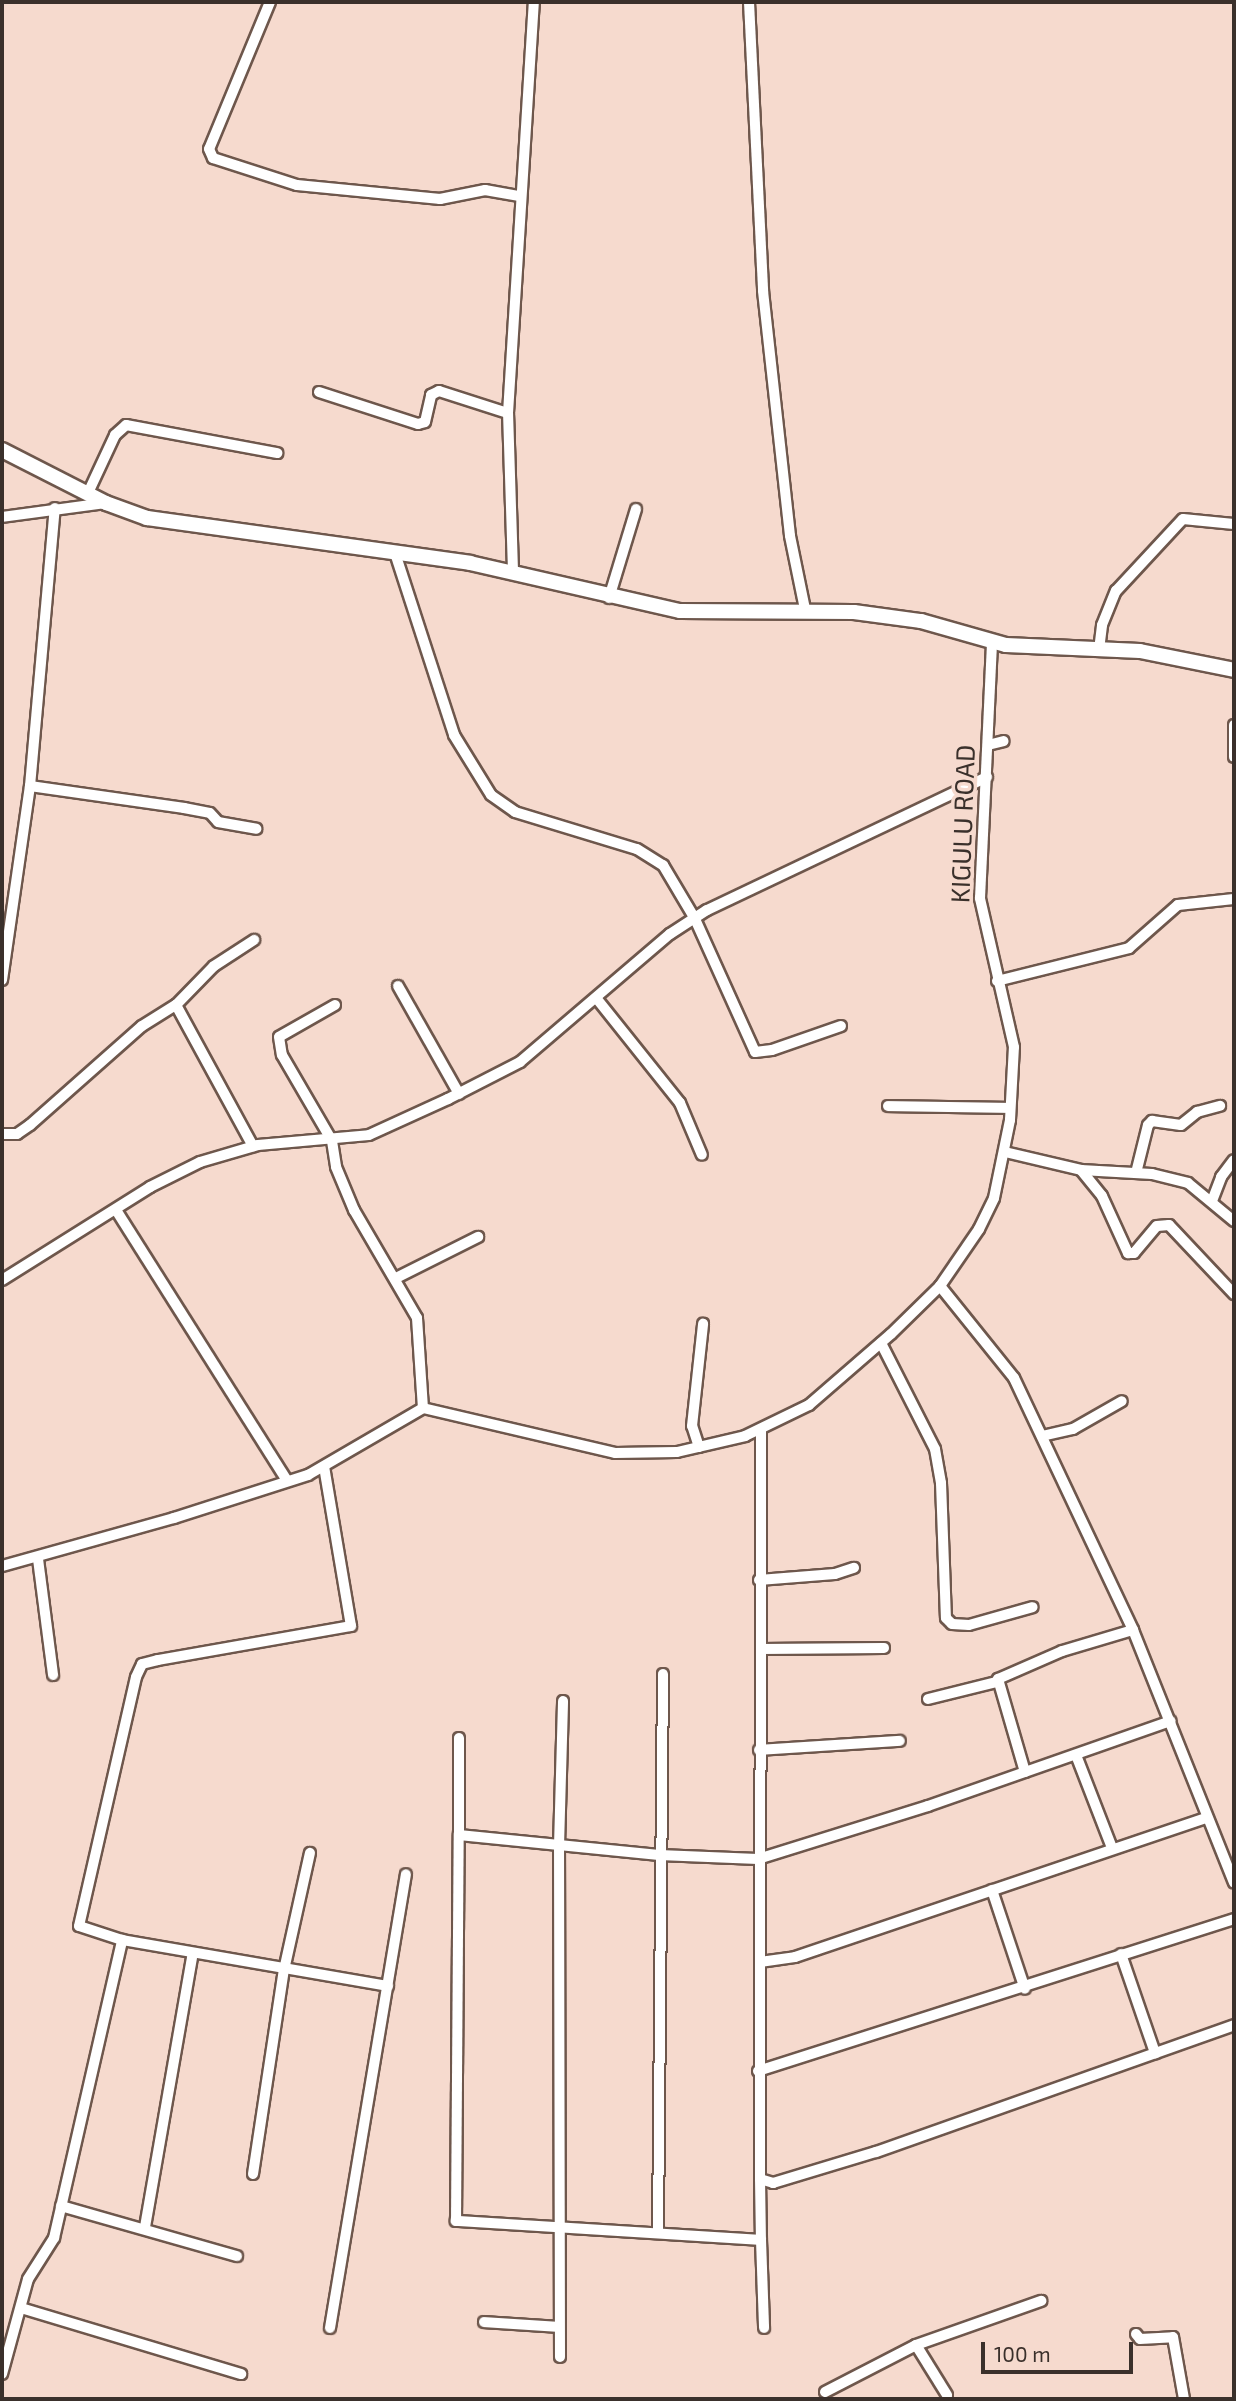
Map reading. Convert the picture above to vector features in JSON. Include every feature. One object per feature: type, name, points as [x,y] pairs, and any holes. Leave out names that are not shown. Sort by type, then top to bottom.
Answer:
[{"type":"street","points":[[270,2],[209,149],[213,158],[297,185],[440,199],[485,190],[519,196]]},
{"type":"street","points":[[513,571],[508,413],[519,196],[534,2]]},
{"type":"street","points":[[749,2],[763,291],[790,536],[805,609]]},
{"type":"street","points":[[319,392],[418,424],[425,422],[431,395],[439,391],[508,413]]},
{"type":"street","points":[[88,494],[115,435],[126,425],[277,453]]},
{"type":"street","points":[[2,450],[106,503],[147,518],[513,571],[609,598],[680,611],[805,609],[921,621],[992,642],[1025,648],[1160,654],[1234,670]]},
{"type":"street","points":[[2,517],[106,503]]},
{"type":"street","points":[[2,980],[30,786],[55,508]]},
{"type":"street","points":[[609,598],[636,509]]},
{"type":"street","points":[[1099,650],[1102,625],[1116,591],[1183,519],[1234,524]]},
{"type":"street","points":[[395,553],[437,690],[480,781],[515,812],[652,855],[672,875],[695,919],[755,1052],[772,1050],[841,1026]]},
{"type":"street","name":"KIGULU ROAD","points":[[423,1408],[615,1453],[641,1455],[699,1447],[761,1429],[809,1405],[881,1343],[940,1286],[994,1198],[1006,1152],[1014,1047],[980,898],[988,777],[992,642]]},
{"type":"street","points":[[1234,725],[1234,757]]},
{"type":"street","points":[[988,745],[1004,741]]},
{"type":"street","points":[[2,1280],[200,1162],[253,1146],[332,1141],[369,1135],[459,1094],[520,1062],[695,919],[724,901],[988,777]]},
{"type":"street","points":[[30,786],[184,808],[210,813],[218,822],[256,829]]},
{"type":"street","points":[[997,981],[1129,948],[1178,905],[1234,899]]},
{"type":"street","points":[[2,1134],[17,1134],[30,1125],[142,1026],[176,1005],[214,966],[254,940]]},
{"type":"street","points":[[398,986],[459,1094]]},
{"type":"street","points":[[597,999],[680,1103],[702,1155]]},
{"type":"street","points":[[176,1005],[253,1146]]},
{"type":"street","points":[[2,1566],[38,1559],[287,1481],[324,1467],[423,1408],[417,1318],[354,1209],[336,1167],[332,1141],[298,1090],[278,1037],[335,1006]]},
{"type":"street","points":[[888,1105],[1009,1108]]},
{"type":"street","points":[[1136,1173],[1147,1125],[1152,1121],[1181,1125],[1197,1112],[1220,1106]]},
{"type":"street","points":[[1006,1152],[1081,1170],[1136,1173],[1188,1183],[1234,1221]]},
{"type":"street","points":[[1212,1201],[1221,1177],[1234,1160]]},
{"type":"street","points":[[1081,1170],[1102,1196],[1128,1253],[1133,1253],[1157,1226],[1169,1225],[1234,1294]]},
{"type":"street","points":[[116,1210],[287,1481]]},
{"type":"street","points":[[396,1278],[478,1237]]},
{"type":"street","points":[[940,1286],[1014,1378],[1133,1630],[1171,1721],[1205,1818],[1234,1883]]},
{"type":"street","points":[[699,1447],[692,1426],[703,1324]]},
{"type":"street","points":[[881,1343],[937,1457],[946,1618],[952,1624],[969,1625],[1033,1606]]},
{"type":"street","points":[[1042,1436],[1073,1429],[1122,1401]]},
{"type":"street","points":[[761,1429],[758,2071],[764,2328]]},
{"type":"street","points":[[324,1467],[351,1626],[142,1664],[136,1677],[79,1926],[121,1940],[388,1986]]},
{"type":"street","points":[[38,1559],[53,1675]]},
{"type":"street","points":[[759,1580],[835,1574],[854,1568]]},
{"type":"street","points":[[928,1699],[996,1682],[1062,1651],[1133,1630]]},
{"type":"street","points":[[761,1649],[884,1648]]},
{"type":"street","points":[[658,2233],[659,1855],[663,1674]]},
{"type":"street","points":[[996,1682],[1025,1772]]},
{"type":"street","points":[[560,2357],[559,1846],[563,1701]]},
{"type":"street","points":[[459,1835],[659,1855],[758,1859],[1076,1755],[1171,1721]]},
{"type":"street","points":[[460,1738],[456,2221],[761,2240]]},
{"type":"street","points":[[759,1749],[900,1741]]},
{"type":"street","points":[[1076,1755],[1112,1848]]},
{"type":"street","points":[[760,1962],[795,1957],[1205,1818]]},
{"type":"street","points":[[253,2174],[284,1970],[310,1853]]},
{"type":"street","points":[[330,2328],[406,1874]]},
{"type":"street","points":[[992,1890],[1025,1989]]},
{"type":"street","points":[[758,2071],[1025,1989],[1121,1954],[1234,1919]]},
{"type":"street","points":[[2,2374],[6,2347],[29,2277],[50,2250],[121,1940]]},
{"type":"street","points":[[145,2227],[193,1952]]},
{"type":"street","points":[[1121,1954],[1155,2053]]},
{"type":"street","points":[[760,2179],[773,2183],[876,2152],[1234,2025]]},
{"type":"street","points":[[61,2206],[145,2227],[237,2256]]},
{"type":"street","points":[[825,2392],[916,2346],[1041,2301]]},
{"type":"street","points":[[21,2308],[241,2374]]},
{"type":"street","points":[[484,2322],[559,2327]]},
{"type":"street","points":[[1136,2334],[1140,2339],[1173,2337],[1184,2399]]},
{"type":"street","points":[[916,2346],[947,2395]]}]
